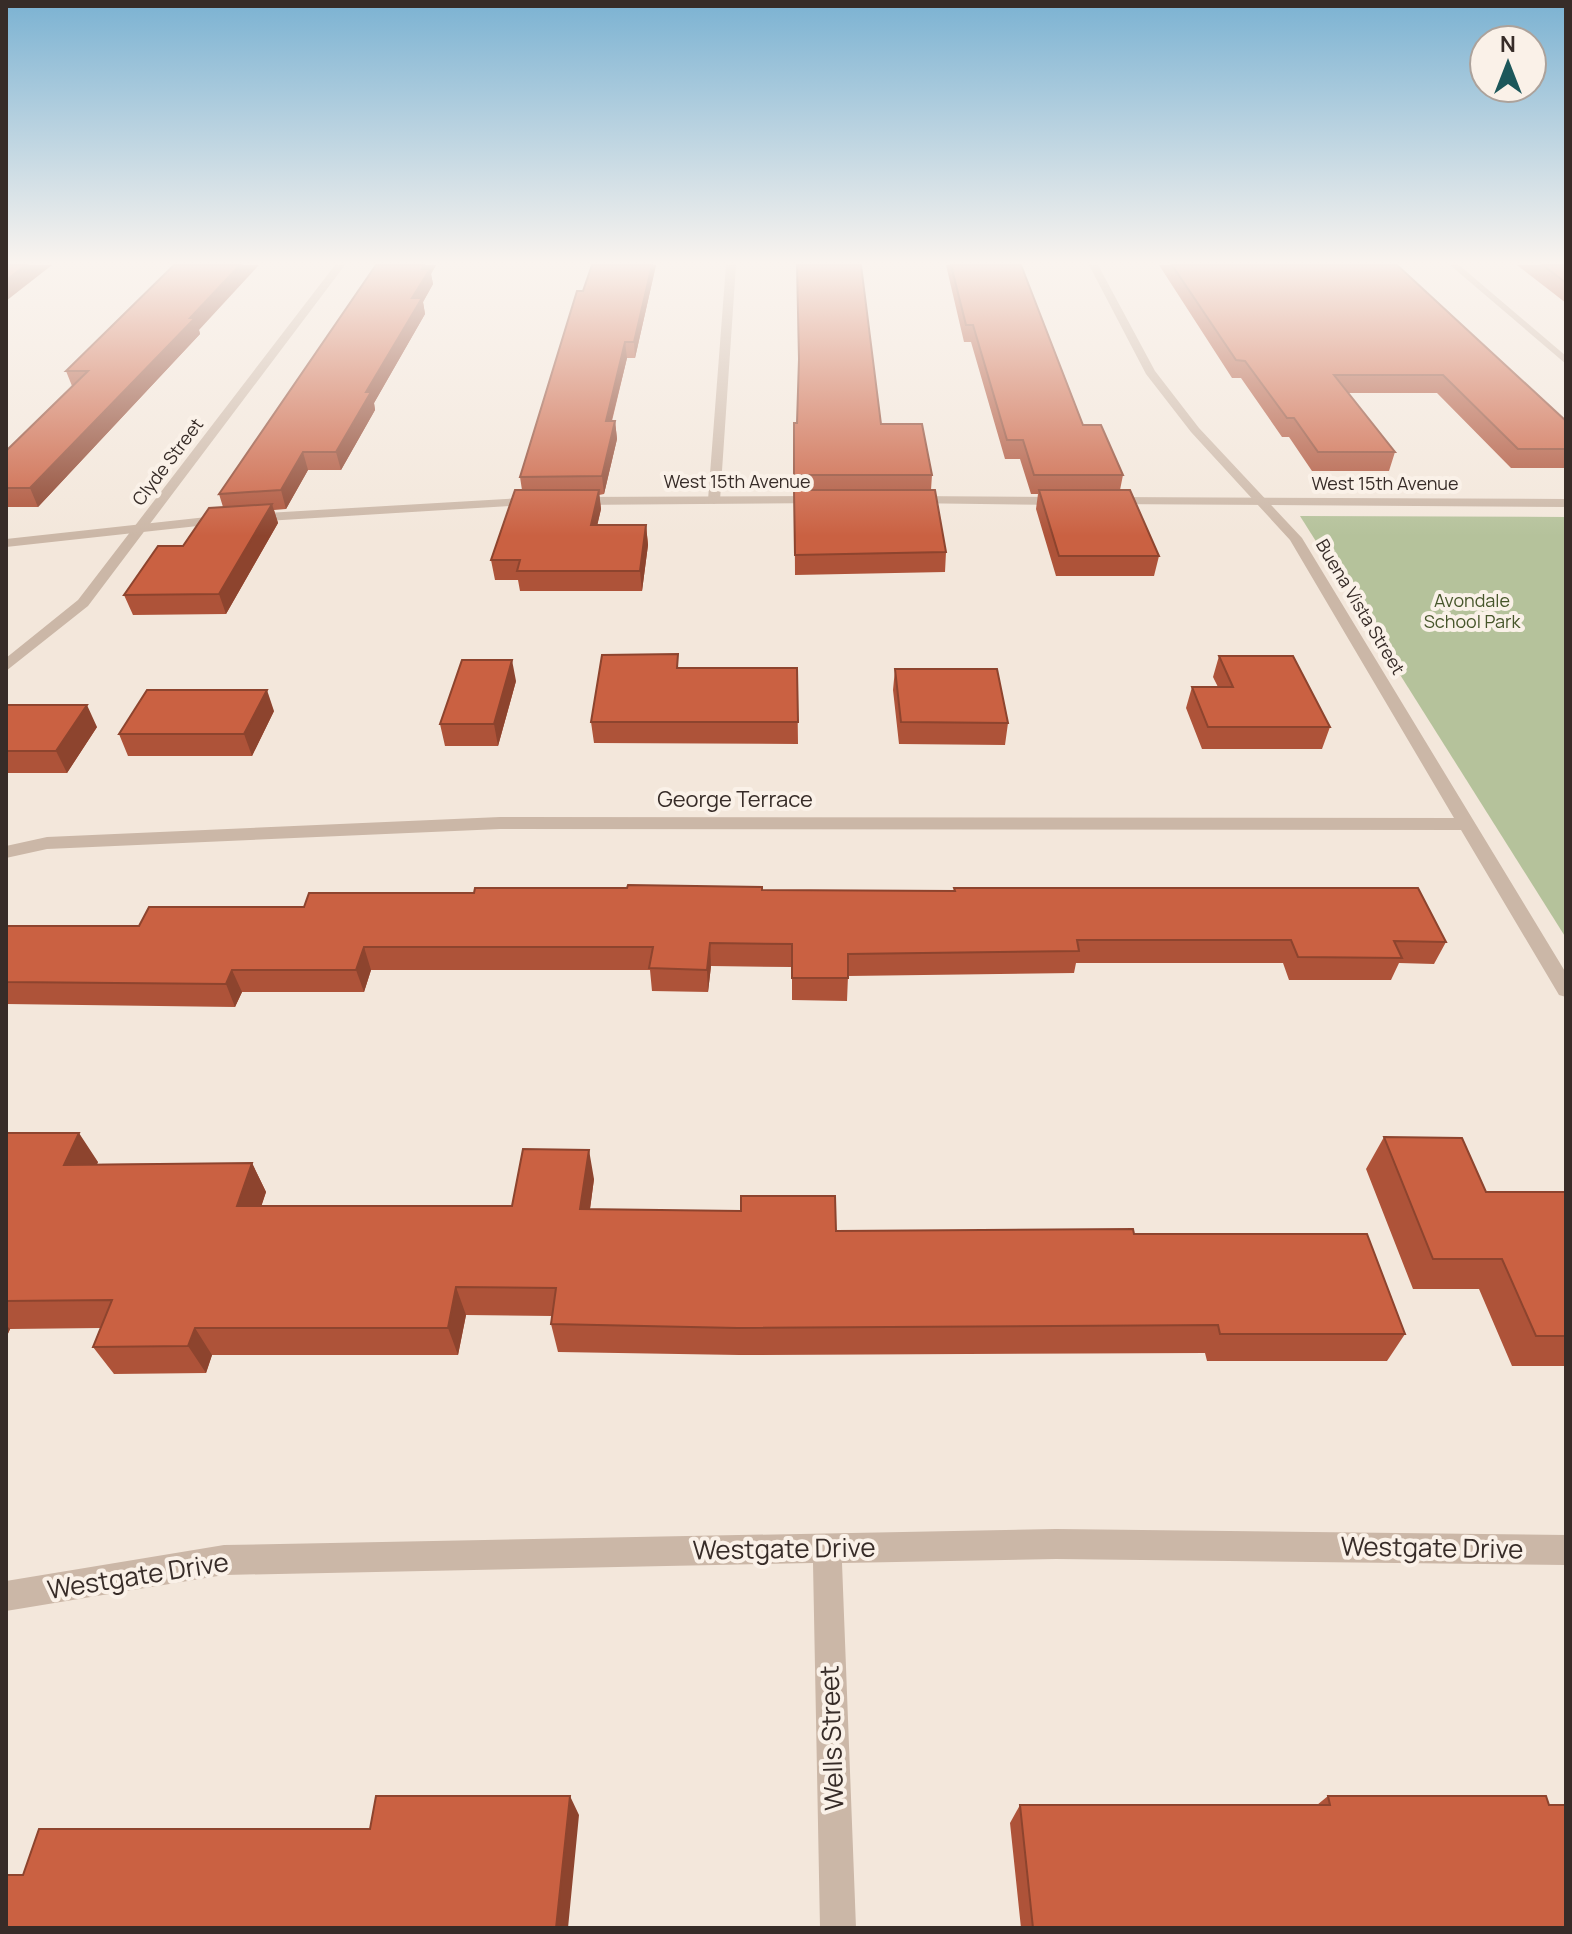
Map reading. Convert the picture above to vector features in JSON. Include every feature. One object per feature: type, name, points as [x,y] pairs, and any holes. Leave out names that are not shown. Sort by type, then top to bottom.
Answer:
[{"type":"street","name":"Clyde Street","points":[[6,666],[83,603],[272,355]]},
{"type":"street","points":[[714,500],[724,355]]},
{"type":"street","name":"Buena Vista Street","points":[[1141,355],[1150,372],[1195,430],[1295,538],[1566,990]]},
{"type":"street","name":"West 15th Avenue","points":[[560,501],[837,500]]},
{"type":"street","points":[[898,500],[1070,501]]},
{"type":"street","points":[[6,543],[216,520],[545,501]]},
{"type":"street","name":"West 15th Avenue","points":[[1102,501],[1566,503]]},
{"type":"street","name":"George Terrace","points":[[6,852],[47,843],[500,823],[1465,824]]},
{"type":"street","name":"Westgate Drive","points":[[6,1596],[224,1560],[1056,1544],[1566,1550]]},
{"type":"street","name":"Wells Street","points":[[827,1548],[838,1928]]},
{"type":"green space","name":"Avondale School Park","points":[[1300,516],[1566,517],[1566,938]]},
{"type":"building","points":[[82,355],[159,355],[30,488],[6,488],[6,451],[88,371],[66,371]]},
{"type":"building","points":[[314,355],[388,355],[366,392],[371,392],[336,452],[303,452],[281,490],[219,494]]},
{"type":"building","points":[[557,355],[622,355],[606,421],[615,421],[602,476],[520,477]]},
{"type":"building","points":[[799,355],[872,355],[881,424],[922,424],[932,475],[794,475]]},
{"type":"building","points":[[982,355],[1056,355],[1083,425],[1101,425],[1123,475],[1034,475],[1023,440],[1007,440]]},
{"type":"building","points":[[1233,355],[1495,355],[1566,421],[1566,449],[1518,449],[1443,375],[1334,375],[1395,452],[1318,452],[1294,418],[1287,418],[1245,361],[1236,360]]},
{"type":"building","points":[[515,490],[599,490],[591,525],[646,525],[640,571],[517,571],[520,560],[491,560]]},
{"type":"building","points":[[794,490],[935,490],[946,552],[795,555]]},
{"type":"building","points":[[1039,490],[1130,490],[1159,556],[1059,556]]},
{"type":"building","points":[[272,504],[219,594],[124,595],[158,546],[183,546],[209,508]]},
{"type":"building","points":[[678,654],[677,668],[797,668],[798,722],[591,722],[602,655]]},
{"type":"building","points":[[1219,656],[1293,656],[1330,727],[1208,727],[1192,687],[1233,687]]},
{"type":"building","points":[[462,660],[512,660],[494,724],[440,724]]},
{"type":"building","points":[[895,669],[997,669],[1008,723],[901,722]]},
{"type":"building","points":[[147,690],[267,690],[244,734],[119,734]]},
{"type":"building","points":[[6,705],[87,705],[56,751],[6,751]]},
{"type":"building","points":[[628,885],[762,887],[762,890],[955,891],[954,888],[1418,888],[1446,942],[1394,941],[1402,958],[1298,957],[1291,940],[1077,940],[1079,951],[848,954],[848,978],[792,978],[792,944],[710,943],[707,970],[649,968],[653,947],[364,947],[356,970],[232,970],[226,984],[6,982],[6,926],[139,926],[149,907],[304,907],[309,893],[474,893],[475,888],[627,888]]},
{"type":"building","points":[[6,1133],[79,1133],[64,1165],[252,1163],[237,1206],[512,1206],[523,1149],[589,1150],[580,1209],[741,1211],[741,1196],[835,1196],[836,1231],[1133,1229],[1134,1234],[1367,1234],[1405,1334],[1220,1334],[1218,1325],[737,1328],[551,1324],[556,1288],[456,1287],[448,1328],[195,1328],[188,1346],[93,1347],[112,1300],[6,1301]]},
{"type":"building","points":[[1384,1137],[1462,1138],[1486,1192],[1566,1192],[1566,1336],[1536,1336],[1502,1259],[1433,1259]]},
{"type":"building","points":[[376,1796],[570,1796],[556,1928],[6,1928],[6,1875],[23,1875],[39,1829],[370,1829]]},
{"type":"building","points":[[1328,1796],[1546,1796],[1549,1805],[1566,1805],[1566,1928],[1033,1928],[1020,1805],[1330,1805]]}]
